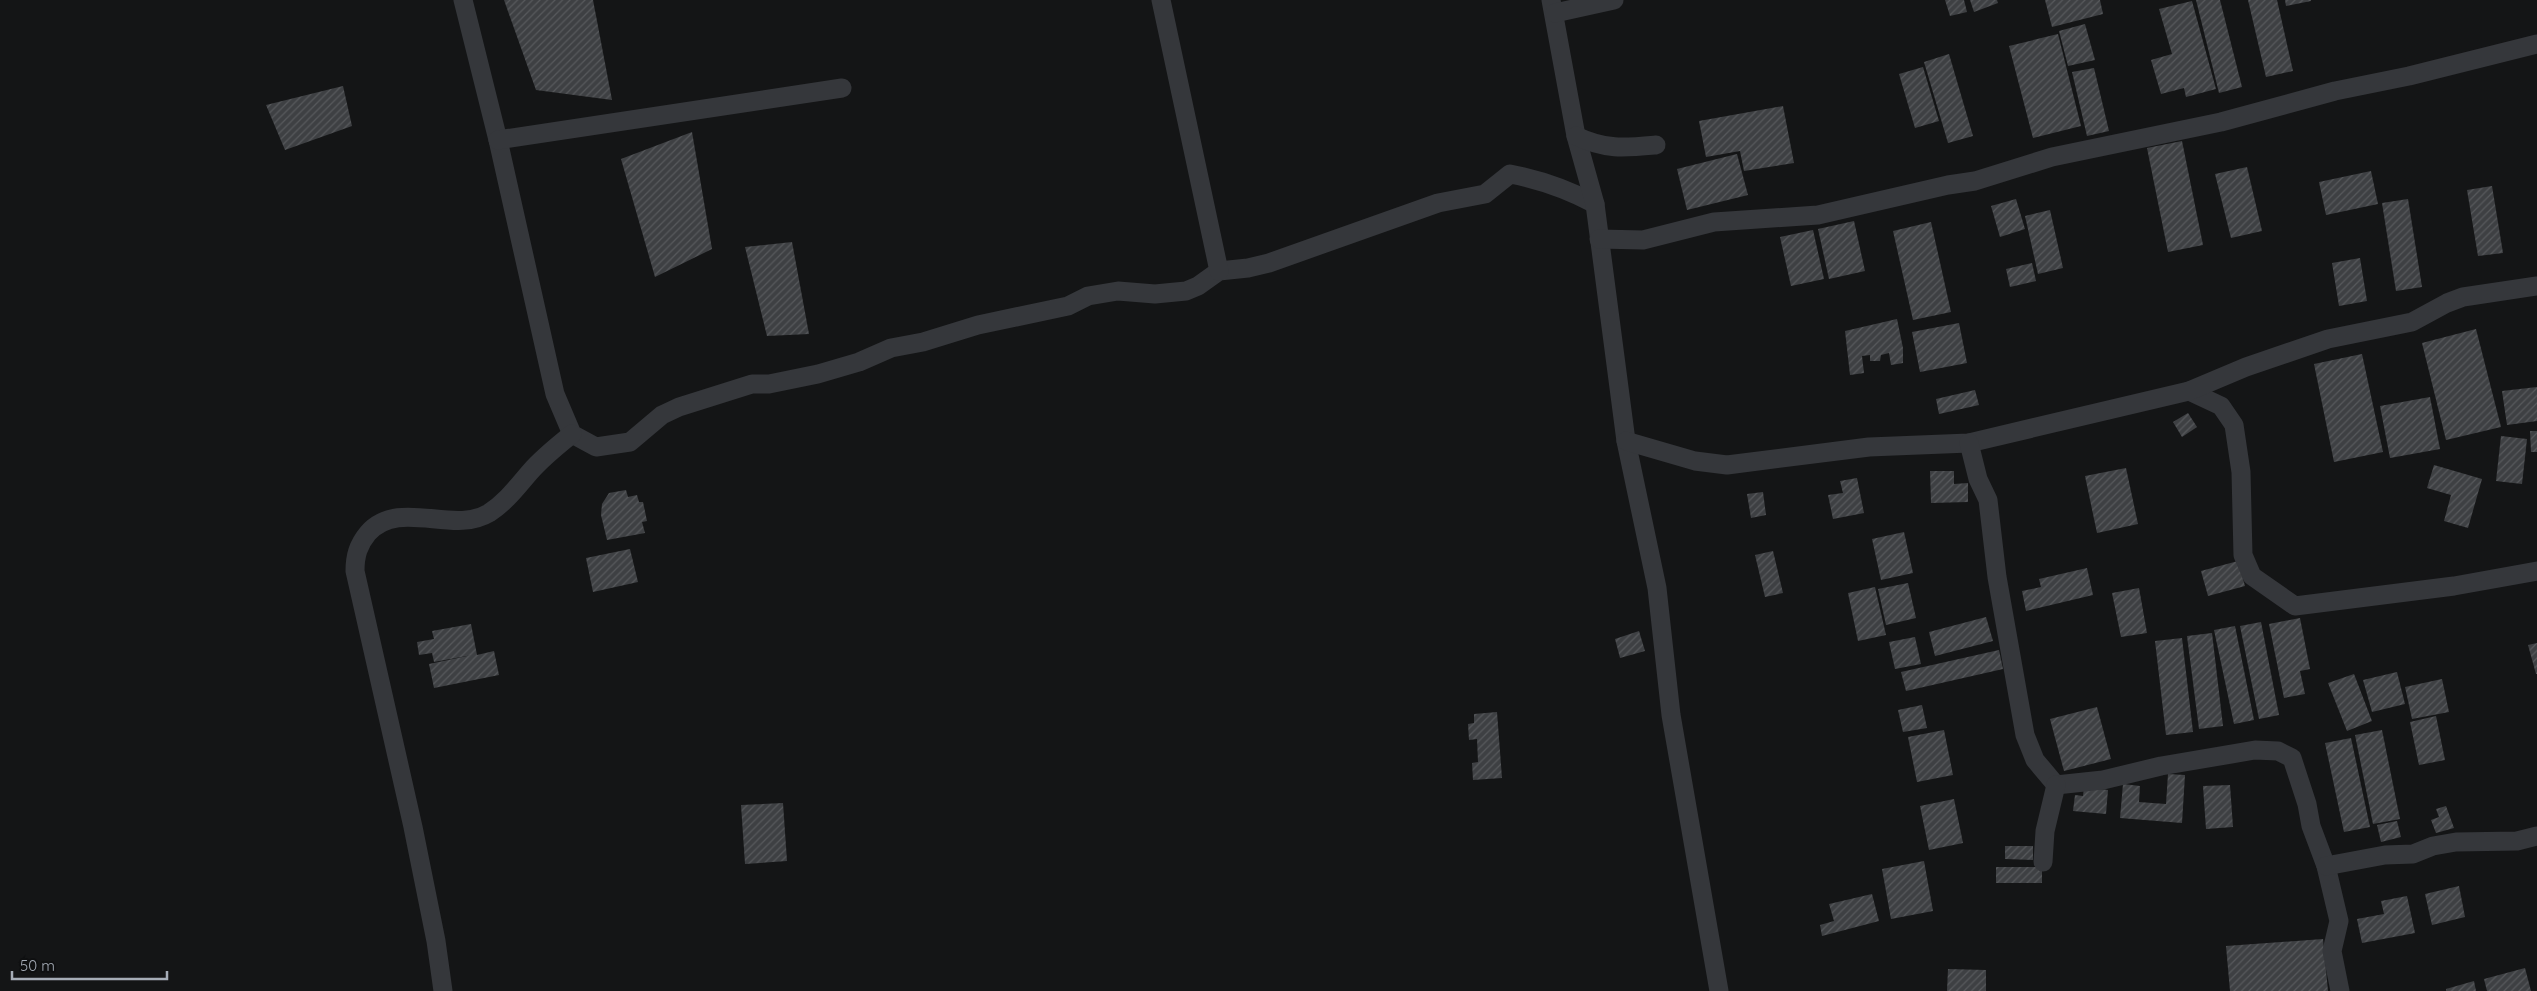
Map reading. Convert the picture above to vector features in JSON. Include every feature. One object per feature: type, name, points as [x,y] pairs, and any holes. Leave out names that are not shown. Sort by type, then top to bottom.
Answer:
[{"type":"street","points":[[463,0],[498,140],[555,394],[572,434],[596,447],[630,442],[662,415],[679,407],[743,386],[770,384],[818,374],[858,362],[891,348],[923,342],[978,325],[1068,306],[1088,296],[1118,291],[1155,294],[1186,292],[1219,271],[1248,268],[1269,262],[1438,203],[1485,194],[1510,174],[1538,180],[1571,191],[1595,204]]},
{"type":"street","points":[[1162,0],[1219,271]]},
{"type":"street","points":[[1614,0],[1553,6],[1576,136],[1595,204],[1626,441],[1657,588],[1671,715],[1720,991]]},
{"type":"street","points":[[1599,239],[1643,240],[1714,222],[1818,215],[1948,184],[1975,182],[2052,157],[2221,122],[2335,90],[2409,76],[2537,44]]},
{"type":"street","points":[[498,140],[842,88]]},
{"type":"street","points":[[1576,136],[1596,145],[1618,149],[1656,145]]},
{"type":"street","points":[[1626,441],[1695,461],[1727,464],[1870,447],[1968,443],[2189,391],[2246,367],[2328,339],[2412,322],[2447,303],[2463,297],[2537,286]]},
{"type":"street","points":[[2189,391],[2221,406],[2234,424],[2238,440],[2241,472],[2243,555],[2252,576],[2294,606],[2454,586],[2537,571]]},
{"type":"street","points":[[443,991],[436,942],[415,837],[355,571],[355,556],[362,540],[374,526],[388,519],[452,520],[480,518],[512,494],[550,451],[572,434]]},
{"type":"street","points":[[1968,443],[1978,479],[1988,500],[1997,577],[2025,735],[2036,760],[2056,785]]},
{"type":"street","points":[[2056,785],[2103,780],[2217,755],[2255,750],[2278,751],[2292,758],[2307,804],[2311,826],[2326,866],[2339,921],[2332,951],[2340,991]]},
{"type":"street","points":[[2043,862],[2045,831],[2056,785]]},
{"type":"street","points":[[2326,866],[2385,854],[2413,854],[2433,846],[2456,842],[2501,842],[2537,836]]},
{"type":"building","points":[[504,0],[593,0],[612,100],[536,90]]},
{"type":"building","points":[[1945,0],[1964,0],[1967,12],[1950,16]]},
{"type":"building","points":[[1970,0],[1997,0],[1998,3],[1974,12]]},
{"type":"building","points":[[2045,0],[2100,0],[2103,14],[2052,27]]},
{"type":"building","points":[[2196,0],[2220,0],[2242,87],[2219,93]]},
{"type":"building","points":[[2248,0],[2277,0],[2293,71],[2266,77]]},
{"type":"building","points":[[2285,0],[2311,0],[2311,1],[2286,6]]},
{"type":"building","points":[[2192,1],[2216,89],[2186,97],[2184,88],[2161,94],[2151,60],[2172,54],[2159,9]]},
{"type":"building","points":[[2085,24],[2095,60],[2068,66],[2059,31]]},
{"type":"building","points":[[2058,34],[2081,126],[2033,138],[2009,46]]},
{"type":"building","points":[[1949,54],[1973,136],[1948,143],[1924,62]]},
{"type":"building","points":[[1923,67],[1939,121],[1915,128],[1899,74]]},
{"type":"building","points":[[2094,68],[2109,131],[2087,136],[2072,72]]},
{"type":"building","points":[[343,86],[352,126],[285,150],[266,105]]},
{"type":"building","points":[[1783,106],[1794,163],[1744,171],[1740,151],[1706,157],[1699,121]]},
{"type":"building","points":[[692,132],[712,249],[655,277],[621,159]]},
{"type":"building","points":[[2182,141],[2203,245],[2168,252],[2147,148]]},
{"type":"building","points":[[1737,154],[1748,195],[1687,210],[1677,169]]},
{"type":"building","points":[[2247,167],[2262,231],[2231,238],[2215,174]]},
{"type":"building","points":[[2371,171],[2378,204],[2326,215],[2319,182]]},
{"type":"building","points":[[2492,186],[2503,253],[2478,256],[2467,190]]},
{"type":"building","points":[[2016,199],[2025,229],[2000,237],[1991,206]]},
{"type":"building","points":[[2408,199],[2422,287],[2396,291],[2382,203]]},
{"type":"building","points":[[2050,210],[2063,268],[2038,274],[2025,216]]},
{"type":"building","points":[[1854,221],[1865,271],[1829,279],[1818,229]]},
{"type":"building","points":[[1931,222],[1951,312],[1913,320],[1893,231]]},
{"type":"building","points":[[1813,230],[1824,279],[1791,286],[1780,237]]},
{"type":"building","points":[[792,242],[809,334],[767,336],[745,247]]},
{"type":"building","points":[[2360,258],[2367,301],[2339,306],[2332,263]]},
{"type":"building","points":[[2032,263],[2036,281],[2010,287],[2006,269]]},
{"type":"building","points":[[1897,319],[1903,348],[1903,363],[1891,365],[1889,353],[1881,355],[1880,361],[1870,361],[1870,355],[1862,356],[1864,373],[1850,375],[1845,331]]},
{"type":"building","points":[[1959,323],[1967,363],[1920,372],[1912,332]]},
{"type":"building","points":[[2476,329],[2501,427],[2446,440],[2422,343]]},
{"type":"building","points":[[2362,354],[2383,452],[2334,462],[2314,364]]},
{"type":"building","points":[[2537,387],[2537,421],[2507,425],[2502,391]]},
{"type":"building","points":[[1975,390],[1979,405],[1939,414],[1936,399]]},
{"type":"building","points":[[2430,397],[2440,449],[2390,458],[2380,406]]},
{"type":"building","points":[[2188,413],[2197,427],[2182,437],[2173,422]]},
{"type":"building","points":[[2530,431],[2537,431],[2537,452],[2531,452]]},
{"type":"building","points":[[2501,436],[2527,439],[2522,484],[2496,481]]},
{"type":"building","points":[[2434,465],[2482,479],[2468,528],[2444,521],[2451,495],[2427,488]]},
{"type":"building","points":[[2126,468],[2138,524],[2097,533],[2085,476]]},
{"type":"building","points":[[1930,471],[1954,471],[1954,484],[1968,483],[1968,502],[1931,503]]},
{"type":"building","points":[[1857,478],[1864,513],[1833,519],[1828,495],[1843,493],[1840,481]]},
{"type":"building","points":[[626,490],[628,497],[637,495],[639,502],[643,502],[647,521],[642,522],[645,533],[607,540],[601,515],[602,504],[609,493]]},
{"type":"building","points":[[1763,492],[1766,515],[1751,518],[1747,494]]},
{"type":"building","points":[[1904,532],[1913,573],[1881,580],[1872,539]]},
{"type":"building","points":[[630,549],[638,582],[593,592],[586,558]]},
{"type":"building","points":[[1773,551],[1783,593],[1765,597],[1755,555]]},
{"type":"building","points":[[2238,561],[2245,586],[2208,596],[2201,571]]},
{"type":"building","points":[[2087,568],[2093,595],[2026,611],[2022,591],[2041,587],[2039,579]]},
{"type":"building","points":[[1908,583],[1916,618],[1886,625],[1878,589]]},
{"type":"building","points":[[1875,587],[1886,635],[1858,641],[1848,593]]},
{"type":"building","points":[[2139,588],[2147,633],[2121,637],[2112,593]]},
{"type":"building","points":[[1986,617],[1993,641],[1935,656],[1929,632]]},
{"type":"building","points":[[2300,618],[2310,669],[2300,671],[2305,694],[2284,698],[2269,624]]},
{"type":"building","points":[[2261,622],[2279,715],[2259,719],[2240,626]]},
{"type":"building","points":[[471,624],[477,655],[494,651],[499,675],[434,688],[429,664],[472,655],[434,662],[432,653],[419,655],[417,642],[434,639],[432,631]]},
{"type":"building","points":[[2235,626],[2254,720],[2234,724],[2214,630]]},
{"type":"building","points":[[1639,631],[1645,651],[1620,658],[1615,639]]},
{"type":"building","points":[[2212,633],[2223,726],[2199,729],[2187,636]]},
{"type":"building","points":[[1915,637],[1921,664],[1895,669],[1889,642]]},
{"type":"building","points":[[2182,638],[2193,732],[2166,735],[2155,641]]},
{"type":"building","points":[[2537,643],[2537,674],[2536,674],[2528,645]]},
{"type":"building","points":[[1999,650],[2003,669],[1906,691],[1901,672]]},
{"type":"building","points":[[2397,672],[2405,704],[2372,712],[2363,680]]},
{"type":"building","points":[[2354,674],[2372,721],[2347,731],[2328,683]]},
{"type":"building","points":[[2442,679],[2449,712],[2412,719],[2405,687]]},
{"type":"building","points":[[1922,705],[1927,728],[1903,732],[1898,710]]},
{"type":"building","points":[[2097,707],[2111,759],[2064,771],[2050,719]]},
{"type":"building","points":[[1497,712],[1502,778],[1473,780],[1472,763],[1478,762],[1477,739],[1469,740],[1468,724],[1474,723],[1474,714]]},
{"type":"building","points":[[2436,716],[2445,760],[2419,765],[2410,722]]},
{"type":"building","points":[[1944,730],[1953,775],[1917,782],[1908,737]]},
{"type":"building","points":[[2382,730],[2400,819],[2373,824],[2355,735]]},
{"type":"building","points":[[2351,738],[2370,827],[2344,832],[2325,743]]},
{"type":"building","points":[[2168,774],[2185,775],[2182,823],[2120,818],[2123,784],[2140,786],[2139,802],[2166,804]]},
{"type":"building","points":[[2230,785],[2233,827],[2206,829],[2203,786]]},
{"type":"building","points":[[2084,787],[2108,790],[2106,814],[2073,811],[2075,795],[2083,796]]},
{"type":"building","points":[[1954,799],[1963,843],[1929,850],[1920,806]]},
{"type":"building","points":[[783,803],[787,861],[745,864],[741,805]]},
{"type":"building","points":[[2446,806],[2454,828],[2436,833],[2431,820],[2439,817],[2436,809]]},
{"type":"building","points":[[2397,821],[2401,837],[2381,842],[2377,825]]},
{"type":"building","points":[[2005,846],[2033,846],[2033,860],[2005,859]]},
{"type":"building","points":[[1924,861],[1933,911],[1891,919],[1882,869]]},
{"type":"building","points":[[1996,867],[2042,867],[2042,883],[1996,883]]},
{"type":"building","points":[[2459,886],[2465,917],[2432,925],[2425,894]]},
{"type":"building","points":[[1872,894],[1879,921],[1822,936],[1820,925],[1834,921],[1829,904]]},
{"type":"building","points":[[2407,896],[2415,933],[2362,943],[2357,919],[2384,914],[2381,901]]},
{"type":"building","points":[[2323,939],[2328,991],[2230,991],[2226,946]]},
{"type":"building","points":[[2525,968],[2531,991],[2487,991],[2484,979]]},
{"type":"building","points":[[1948,969],[1986,970],[1986,991],[1947,991]]},
{"type":"building","points":[[2474,981],[2476,991],[2446,991],[2446,989]]}]
